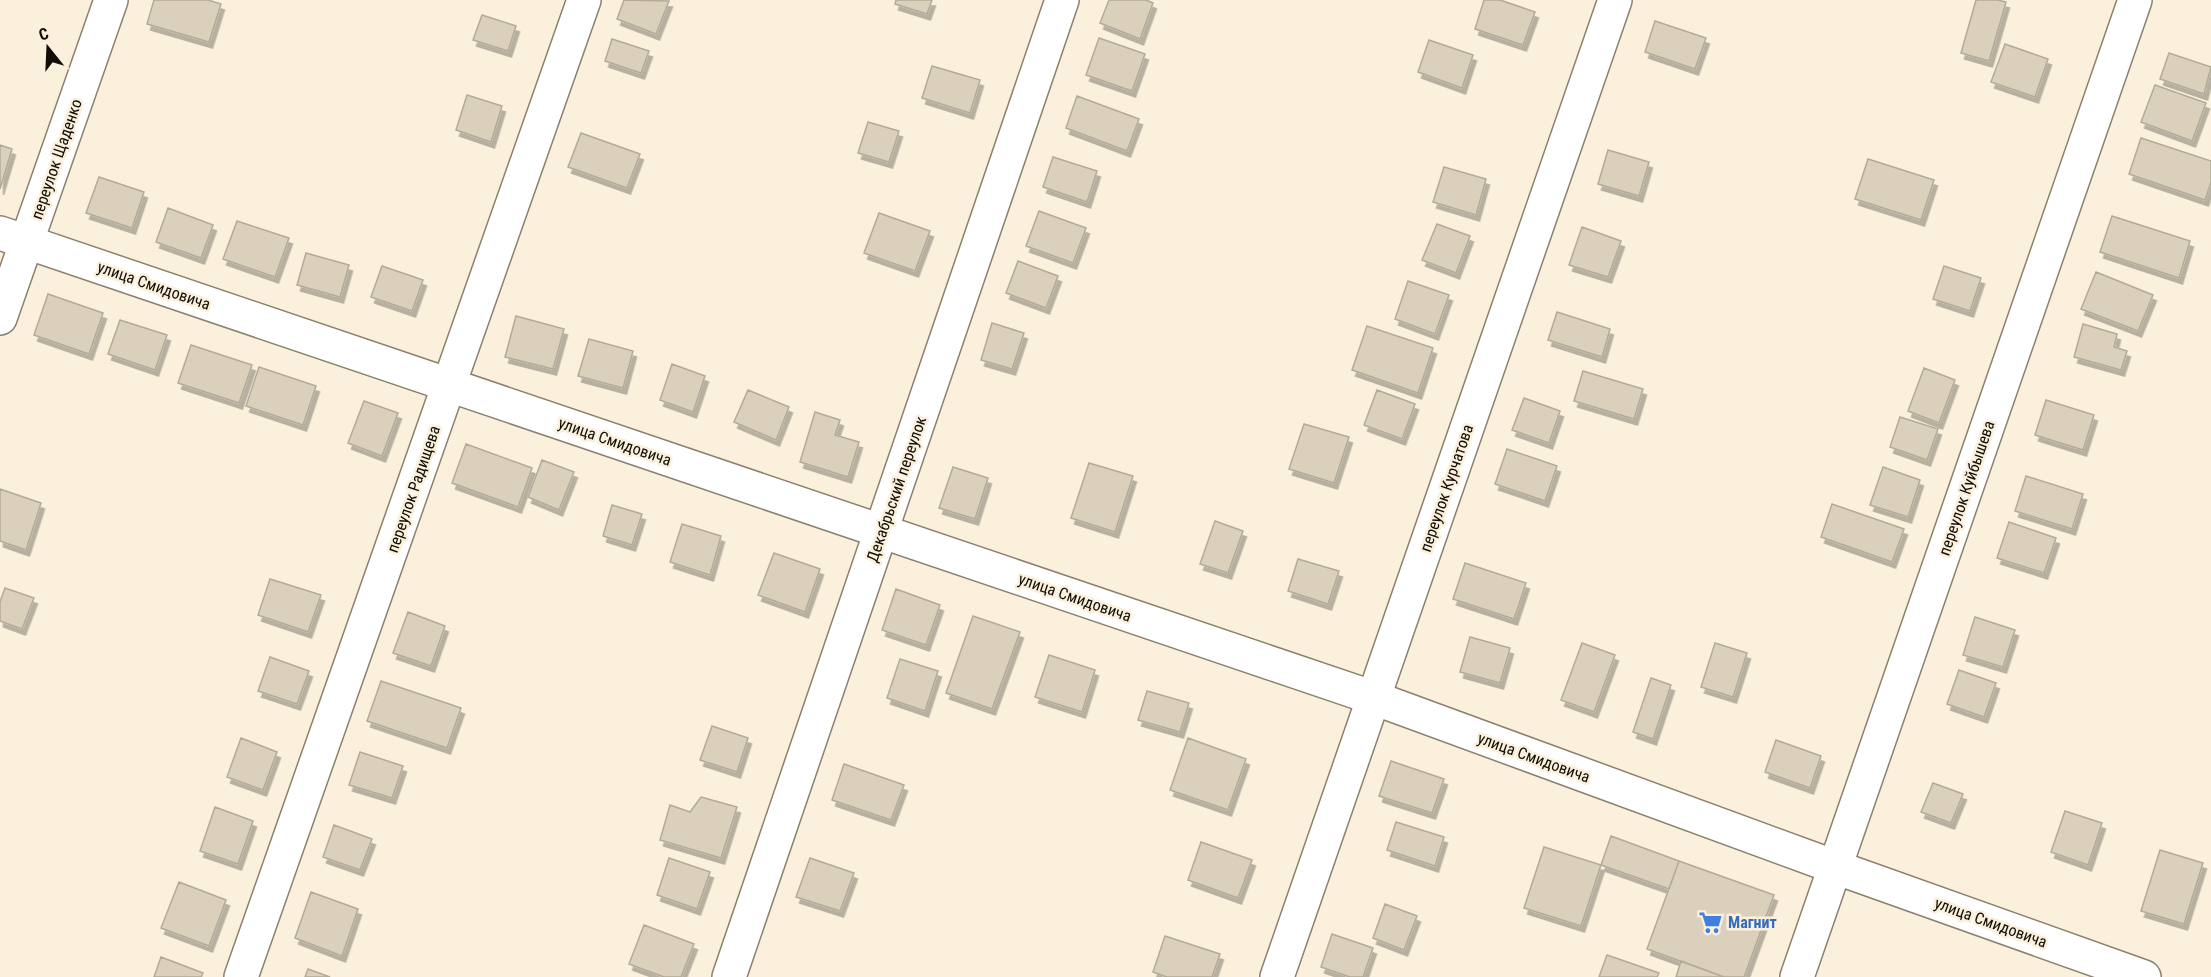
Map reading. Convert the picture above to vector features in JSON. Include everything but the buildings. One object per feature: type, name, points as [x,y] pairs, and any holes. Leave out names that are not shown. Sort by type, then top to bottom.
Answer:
[{"type":"street","name":"переулок Щаденко","points":[[0,318],[14,238],[111,0]]},
{"type":"street","name":"переулок Радищева","points":[[242,977],[584,0]]},
{"type":"street","name":"Декабрьский переулок","points":[[729,977],[1062,0]]},
{"type":"street","name":"переулок Курчатова","points":[[1277,977],[1615,0]]},
{"type":"street","name":"переулок Куйбышева","points":[[1797,977],[2135,0]]},
{"type":"street","name":"улица Смидовича","points":[[14,238],[1374,698],[1835,867],[2144,977]]},
{"type":"place","name":"Магнит","points":[[1710,922]]}]
